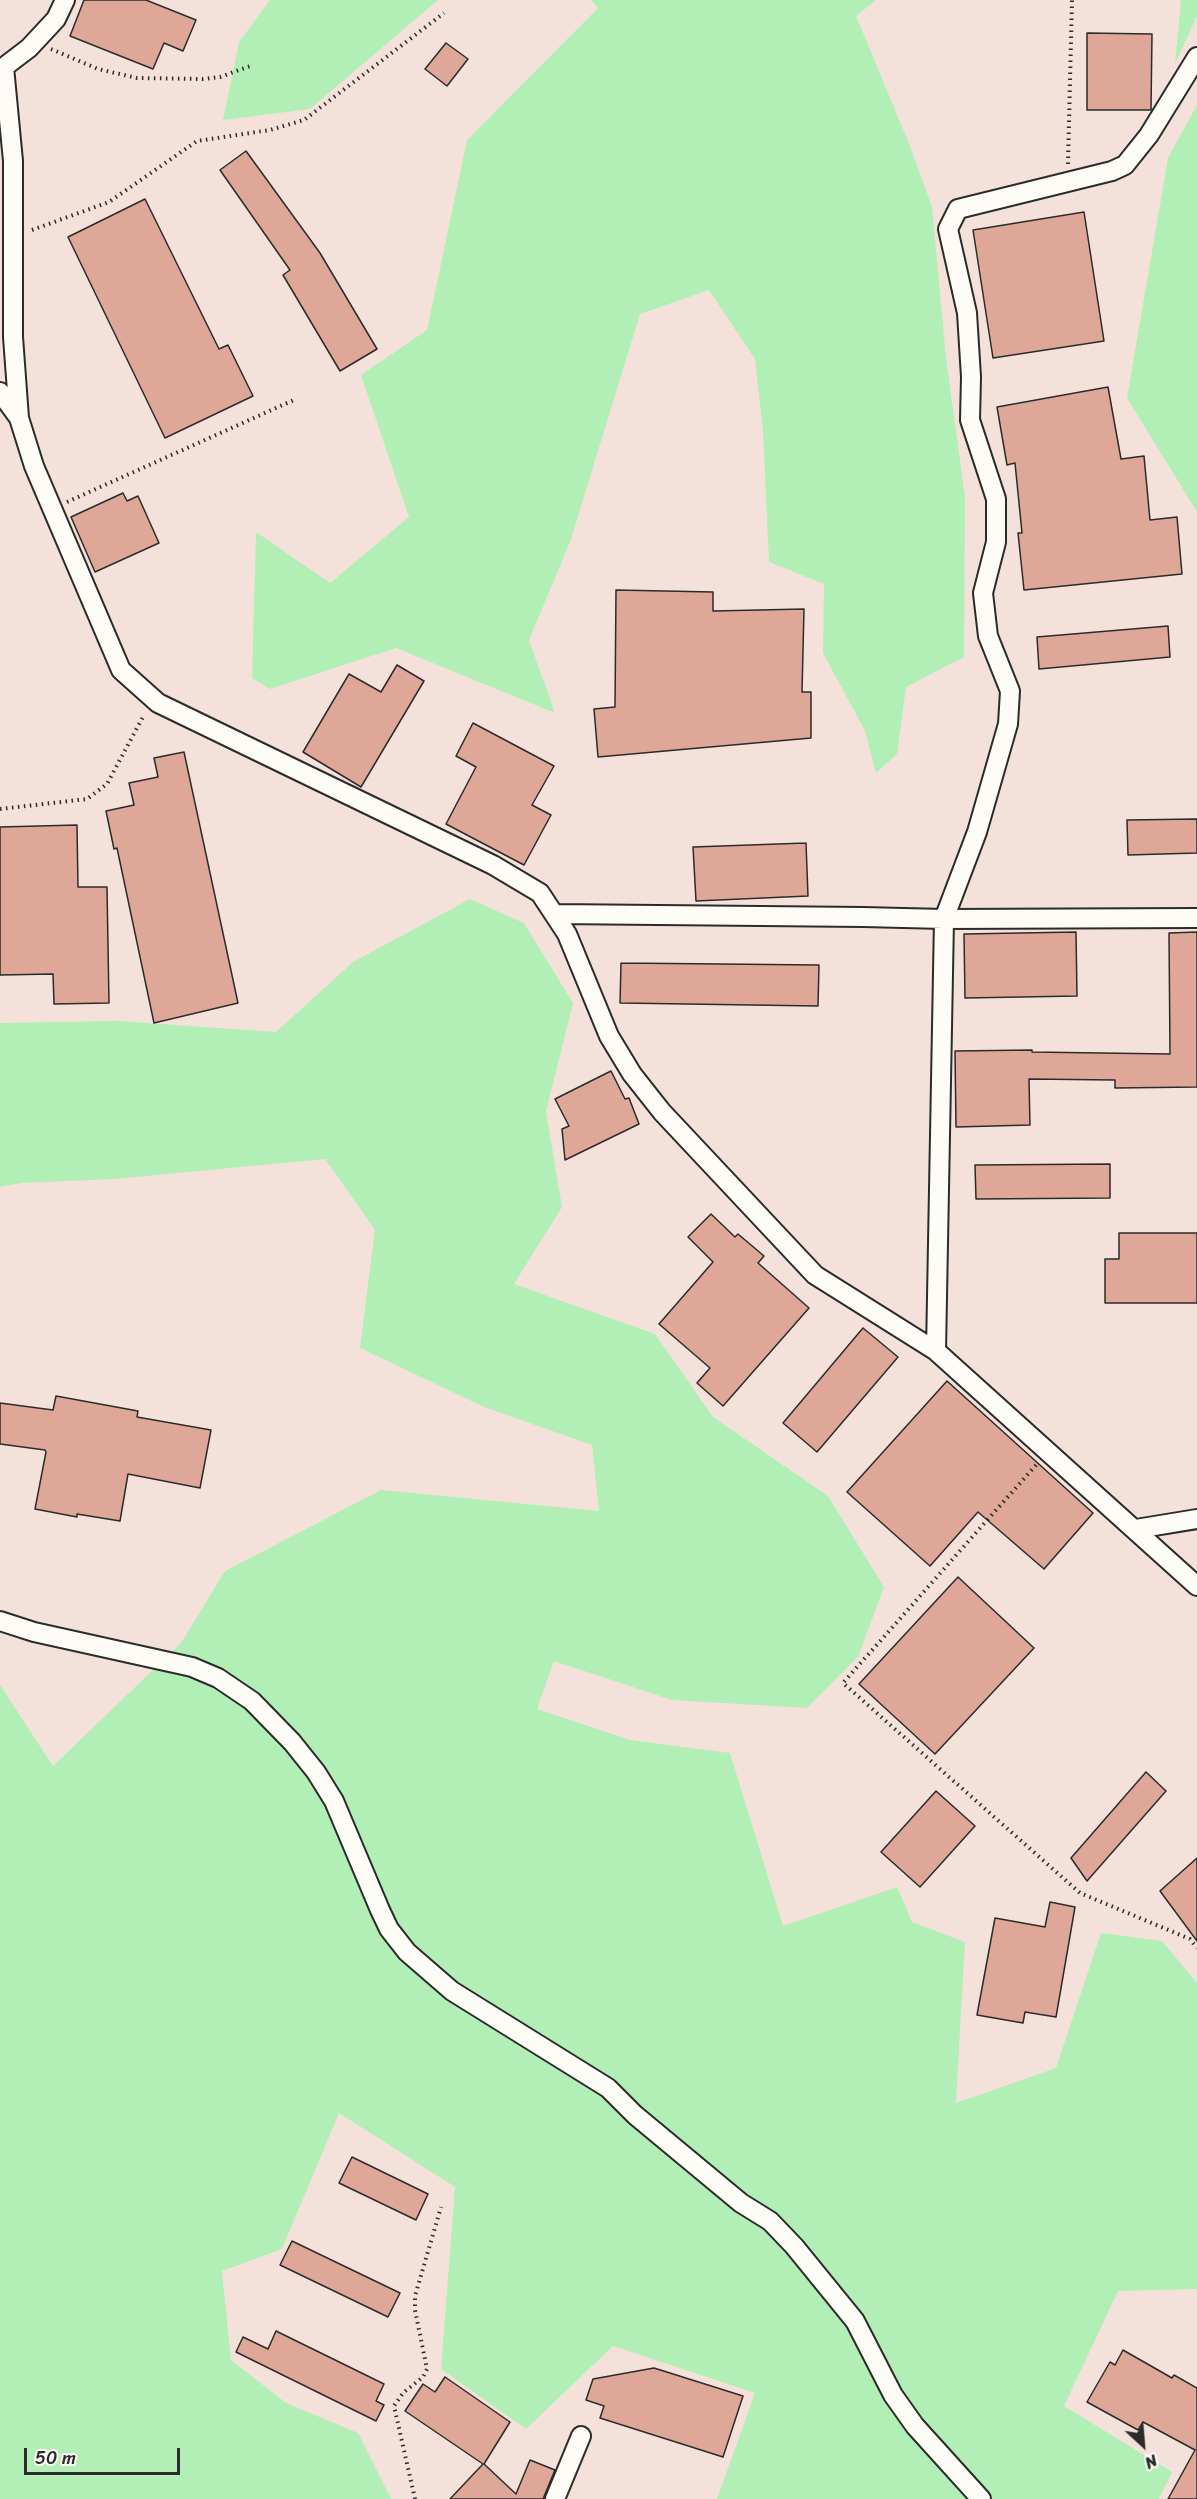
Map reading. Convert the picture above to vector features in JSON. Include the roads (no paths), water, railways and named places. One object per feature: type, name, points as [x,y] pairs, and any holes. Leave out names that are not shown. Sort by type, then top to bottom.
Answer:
[{"type":"street","points":[[66,0],[56,19],[34,42],[2,63],[13,161],[13,337],[19,418],[34,466],[121,670],[153,699],[168,708],[493,865],[540,893],[567,934],[609,1036],[632,1074],[662,1112],[815,1275],[936,1351],[1197,1586]]},
{"type":"street","points":[[936,1351],[944,920],[983,810],[1008,724],[1010,691],[988,636],[983,593],[996,542],[996,499],[970,420],[971,377],[967,314],[948,229],[958,209],[1068,183],[1112,171],[1125,165],[1154,128],[1197,57]]},
{"type":"street","points":[[0,392],[19,418]]},
{"type":"street","points":[[555,914],[944,920],[1197,918]]},
{"type":"street","points":[[1136,1529],[1197,1519]]},
{"type":"street","points":[[0,1621],[34,1632],[192,1667],[218,1678],[252,1701],[280,1727],[316,1772],[334,1801],[389,1929],[407,1953],[452,1991],[608,2088],[635,2115],[741,2203],[770,2221],[794,2246],[855,2321],[893,2395],[915,2426],[981,2499]]},
{"type":"street","points":[[555,2499],[581,2436]]}]
